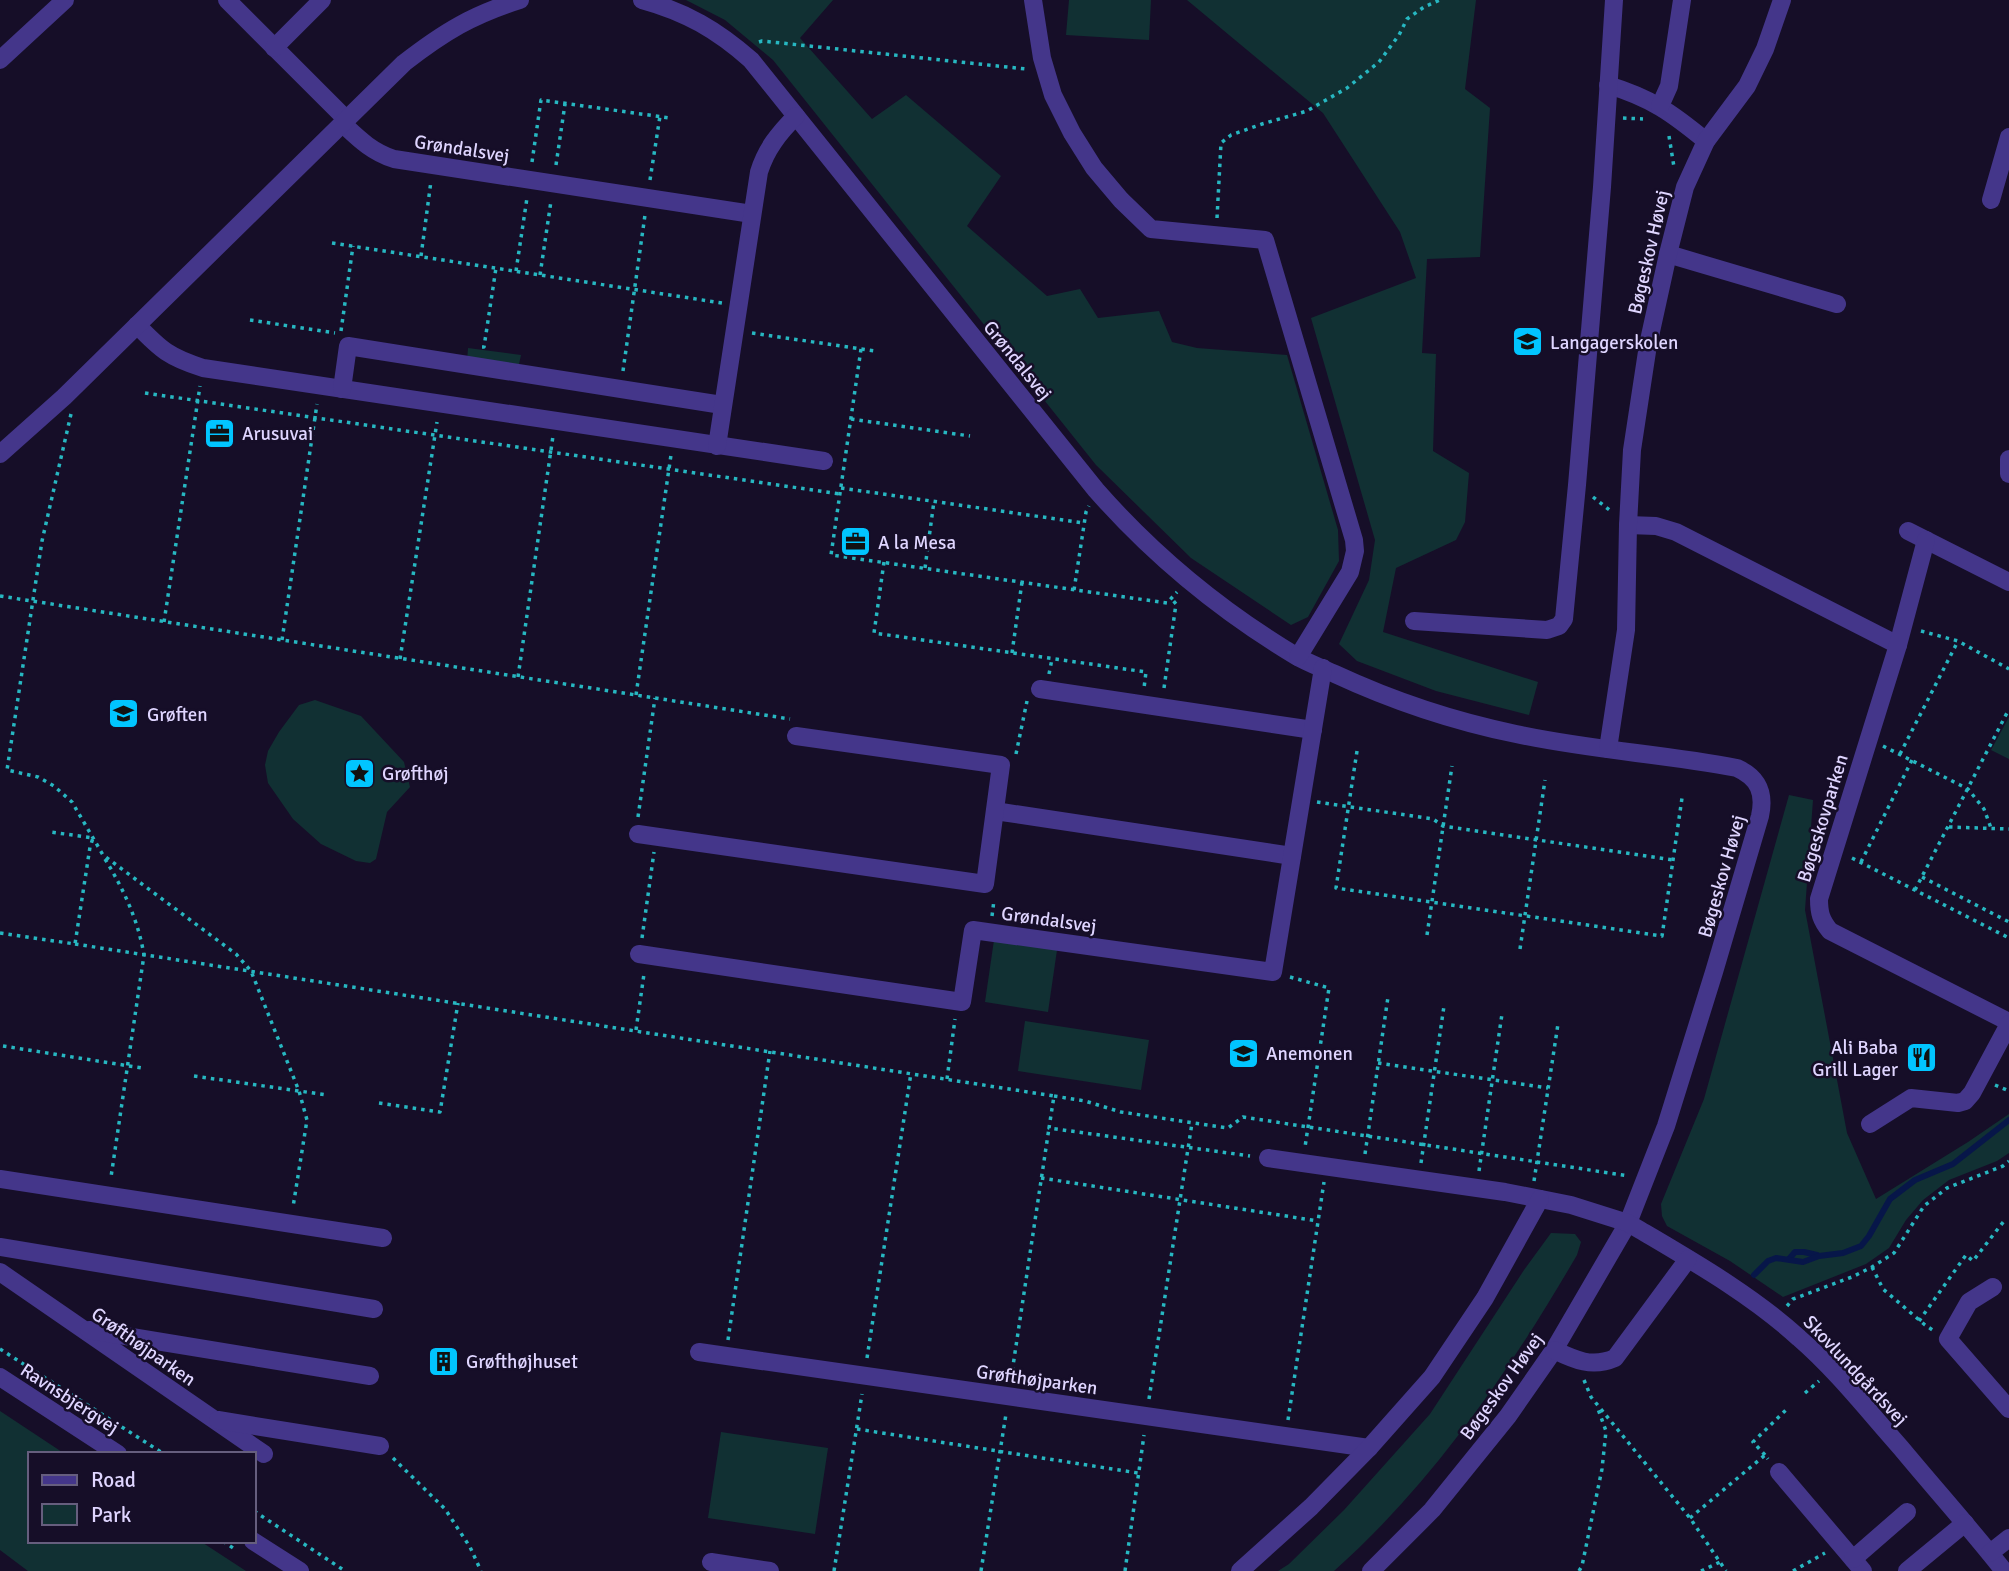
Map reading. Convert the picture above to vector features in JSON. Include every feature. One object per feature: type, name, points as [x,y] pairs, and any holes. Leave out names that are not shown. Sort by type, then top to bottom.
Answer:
[{"type":"street","points":[[0,60],[65,0]]},
{"type":"street","name":"Grøndalsvej","points":[[227,0],[368,147],[380,154],[394,159],[752,214]]},
{"type":"street","points":[[274,48],[322,0]]},
{"type":"street","points":[[0,454],[60,400],[404,63],[426,45],[477,14],[520,0]]},
{"type":"street","name":"Grøndalsvej","points":[[642,0],[676,10],[696,20],[751,60],[1096,490],[1122,520],[1224,609],[1298,657],[1387,697],[1437,715],[1518,735],[1608,749]]},
{"type":"street","points":[[1033,0],[1042,58],[1053,95],[1094,168],[1121,200],[1151,229],[1265,240],[1355,551],[1350,572],[1298,657]]},
{"type":"street","points":[[1414,621],[1546,630],[1559,626],[1565,614],[1614,0]]},
{"type":"street","points":[[1655,113],[1669,86],[1682,0]]},
{"type":"street","name":"Bøgeskov Høvej","points":[[1371,1571],[1432,1510],[1508,1416],[1554,1350],[1628,1223],[1666,1126],[1760,816],[1762,794],[1758,784],[1751,776],[1737,768],[1608,749],[1626,630],[1632,450],[1648,345],[1668,254],[1685,187],[1706,141],[1747,86],[1765,49],[1782,0]]},
{"type":"street","points":[[1608,85],[1637,94],[1655,113],[1679,118],[1706,141]]},
{"type":"street","points":[[717,446],[759,172],[771,144],[796,117]]},
{"type":"street","points":[[1991,200],[2004,174],[2009,137]]},
{"type":"street","points":[[1668,254],[1837,304]]},
{"type":"street","points":[[137,325],[160,349],[184,362],[203,368],[824,461]]},
{"type":"street","points":[[342,389],[348,346],[722,405]]},
{"type":"street","points":[[2009,459],[2009,474]]},
{"type":"street","points":[[1628,525],[1657,526],[1676,533],[1898,645]]},
{"type":"street","points":[[1908,531],[2009,582]]},
{"type":"street","name":"Bøgeskovparken","points":[[1870,1124],[1911,1098],[1958,1103],[1965,1101],[1972,1093],[2009,1023],[1830,931],[1822,920],[1819,899],[1898,645],[1926,540]]},
{"type":"street","points":[[1273,972],[1323,668]]},
{"type":"street","points":[[1040,689],[1313,730]]},
{"type":"street","points":[[796,736],[1001,765]]},
{"type":"street","name":"Grøndalsvej","points":[[647,835],[985,884],[1001,765]]},
{"type":"street","points":[[995,811],[1292,856]]},
{"type":"street","name":"Grøndalsvej","points":[[958,1001],[962,1002],[973,930],[1273,972]]},
{"type":"street","points":[[643,954],[958,1001]]},
{"type":"street","points":[[1268,1158],[1536,1198],[1571,1205],[1628,1223]]},
{"type":"street","points":[[0,1179],[383,1238]]},
{"type":"street","points":[[1240,1571],[1311,1507],[1369,1448],[1432,1377],[1485,1298],[1536,1198]]},
{"type":"street","name":"Skovlundgårdsvej","points":[[1628,1223],[1688,1259],[1776,1318],[1801,1339],[1831,1369],[2004,1571]]},
{"type":"street","points":[[0,1247],[374,1309]]},
{"type":"street","points":[[1554,1350],[1583,1362],[1598,1363],[1615,1357],[1688,1259]]},
{"type":"street","name":"Grøfthøjparken","points":[[0,1272],[264,1454]]},
{"type":"street","points":[[1993,1287],[1969,1303],[1948,1339],[2008,1406]]},
{"type":"street","points":[[82,1329],[370,1376]]},
{"type":"street","name":"Grøfthøjparken","points":[[699,1352],[1369,1448]]},
{"type":"street","name":"Ravnsbjergvej","points":[[0,1377],[115,1452]]},
{"type":"street","points":[[212,1419],[380,1446]]},
{"type":"street","points":[[1779,1472],[1858,1565],[1907,1512]]},
{"type":"street","points":[[1908,1571],[1965,1523]]},
{"type":"street","points":[[1990,1553],[2009,1538]]},
{"type":"street","points":[[256,1543],[300,1571]]},
{"type":"street","points":[[710,1562],[770,1571]]},
{"type":"path","points":[[1216,235],[1221,143],[1231,135],[1307,111],[1347,88],[1379,62],[1407,19],[1440,0]]},
{"type":"path","points":[[740,51],[762,41],[1046,71]]},
{"type":"path","points":[[516,271],[541,100],[670,118]]},
{"type":"path","points":[[1606,117],[1655,113]]},
{"type":"path","points":[[620,389],[660,116]]},
{"type":"path","points":[[1660,128],[1669,136],[1675,171],[1685,187]]},
{"type":"path","points":[[421,256],[434,165]]},
{"type":"path","points":[[332,243],[738,305]]},
{"type":"path","points":[[250,320],[340,333],[353,246]]},
{"type":"path","points":[[463,364],[465,345],[484,347],[496,268]]},
{"type":"path","points":[[734,330],[875,351]]},
{"type":"path","points":[[861,349],[831,555],[1167,603],[1188,580]]},
{"type":"path","points":[[164,622],[203,368]]},
{"type":"path","points":[[282,640],[320,386]]},
{"type":"path","points":[[145,393],[840,494]]},
{"type":"path","points":[[7,770],[42,541],[72,414],[60,400]]},
{"type":"path","points":[[400,659],[440,404]]},
{"type":"path","points":[[851,419],[970,436]]},
{"type":"path","points":[[518,677],[556,421]]},
{"type":"path","points":[[636,695],[673,439]]},
{"type":"path","points":[[1577,485],[1628,525]]},
{"type":"path","points":[[841,488],[1084,523]]},
{"type":"path","points":[[1074,590],[1086,512],[1096,490]]},
{"type":"path","points":[[925,568],[934,501]]},
{"type":"path","points":[[884,562],[874,633],[1146,673],[1142,704]]},
{"type":"path","points":[[1012,653],[1022,582]]},
{"type":"path","points":[[0,596],[799,720],[796,736]]},
{"type":"path","points":[[1161,707],[1176,604],[1171,598]]},
{"type":"path","points":[[1903,626],[1958,641],[2009,668]]},
{"type":"path","points":[[1900,754],[1958,641]]},
{"type":"path","points":[[1001,765],[1015,759],[1026,701],[1040,689]]},
{"type":"path","points":[[636,1030],[643,954],[649,825],[637,823],[655,698]]},
{"type":"path","points":[[1915,890],[2009,709]]},
{"type":"path","points":[[1868,740],[1968,789],[1984,809],[1991,828]]},
{"type":"path","points":[[1357,751],[1336,888],[1662,936],[1682,798]]},
{"type":"path","points":[[1861,862],[1912,760]]},
{"type":"path","points":[[1427,935],[1452,766]]},
{"type":"path","points":[[0,768],[38,778],[54,786],[72,802],[132,911],[140,935],[144,955],[108,1195]]},
{"type":"path","points":[[1520,949],[1545,780]]},
{"type":"path","points":[[1301,800],[1433,819],[1443,826],[1673,860]]},
{"type":"path","points":[[1949,827],[2009,829]]},
{"type":"path","points":[[51,832],[93,838]]},
{"type":"path","points":[[75,944],[93,838]]},
{"type":"path","points":[[1834,849],[2007,937],[2009,930]]},
{"type":"path","points":[[103,855],[236,954],[251,971],[299,1091],[307,1120],[290,1223]]},
{"type":"path","points":[[1922,877],[2009,922]]},
{"type":"path","points":[[985,884],[996,885],[990,932]]},
{"type":"path","points":[[0,933],[911,1073],[1086,1101],[1121,1112],[1192,1123],[1228,1128],[1243,1118],[1645,1178]]},
{"type":"path","points":[[1273,972],[1329,988],[1303,1163]]},
{"type":"path","points":[[1363,1171],[1388,997]]},
{"type":"path","points":[[947,1079],[958,1001]]},
{"type":"path","points":[[379,1103],[440,1112],[458,1003]]},
{"type":"path","points":[[1419,1179],[1444,1006]]},
{"type":"path","points":[[1476,1188],[1502,1014]]},
{"type":"path","points":[[1536,1198],[1537,1162],[1558,1024]]},
{"type":"path","points":[[3,1046],[142,1068]]},
{"type":"path","points":[[726,1356],[770,1051]]},
{"type":"path","points":[[1378,1063],[1548,1088]]},
{"type":"path","points":[[834,1571],[911,1073]]},
{"type":"path","points":[[194,1076],[327,1096]]},
{"type":"path","points":[[981,1571],[1054,1096]]},
{"type":"path","points":[[1125,1571],[1192,1123]]},
{"type":"path","points":[[1049,1128],[1268,1158]]},
{"type":"path","points":[[1776,1318],[1793,1299],[1852,1277],[1894,1253],[1924,1206],[1947,1188],[2003,1166],[2009,1161]]},
{"type":"path","points":[[1286,1436],[1327,1166]]},
{"type":"path","points":[[1041,1178],[1318,1221]]},
{"type":"path","points":[[1919,1321],[1966,1255],[1973,1261],[2004,1221]]},
{"type":"path","points":[[1872,1267],[1883,1289],[1919,1321],[1948,1339]]},
{"type":"path","points":[[0,1349],[161,1452]]},
{"type":"path","points":[[1583,1362],[1584,1380],[1591,1397],[1690,1518],[1726,1571]]},
{"type":"path","points":[[1579,1571],[1592,1522],[1605,1444],[1606,1431],[1596,1404]]},
{"type":"path","points":[[1779,1472],[1753,1441],[1787,1408]]},
{"type":"path","points":[[856,1429],[1138,1473]]},
{"type":"path","points":[[380,1446],[444,1509],[470,1547],[481,1571]]},
{"type":"path","points":[[1690,1518],[1765,1455]]},
{"type":"path","points":[[256,1512],[345,1571]]},
{"type":"path","points":[[1793,1571],[1840,1544]]},
{"type":"path","points":[[1701,1571],[1720,1562]]},
{"type":"green space","points":[[686,0],[833,0],[800,38],[872,119],[906,95],[1001,176],[967,226],[1047,296],[1080,289],[1098,318],[1159,311],[1172,342],[1197,348],[1287,355],[1338,530],[1339,561],[1308,617],[1291,625],[1191,558],[1096,465],[773,60],[725,20]]},
{"type":"green space","points":[[1069,0],[1151,0],[1149,40],[1066,35]]},
{"type":"green space","points":[[1187,0],[1476,0],[1465,89],[1490,108],[1480,257],[1427,259],[1422,353],[1436,354],[1433,451],[1469,473],[1465,522],[1456,540],[1396,568],[1383,632],[1538,682],[1529,715],[1436,691],[1357,661],[1339,644],[1369,580],[1375,540],[1311,318],[1416,278],[1400,232],[1323,113]]},
{"type":"green space","points":[[468,348],[521,355],[518,369],[467,362]]},
{"type":"green space","points":[[315,700],[361,716],[404,762],[410,787],[387,812],[376,859],[370,863],[356,861],[321,844],[293,819],[268,783],[265,765],[268,751],[299,705]]},
{"type":"green space","points":[[2009,717],[2009,759],[1991,750]]},
{"type":"green space","points":[[1789,795],[1813,800],[1805,910],[1847,1133],[1876,1199],[2009,1114],[2009,1153],[1997,1161],[1949,1180],[1923,1200],[1906,1220],[1889,1248],[1866,1264],[1783,1297],[1730,1261],[1667,1226],[1662,1216],[1661,1204],[1704,1099]]},
{"type":"green space","points":[[994,940],[1057,950],[1048,1012],[985,1002]]},
{"type":"green space","points":[[1025,1021],[1149,1040],[1141,1090],[1018,1071]]},
{"type":"green space","points":[[1551,1233],[1575,1234],[1581,1242],[1577,1255],[1497,1382],[1437,1462],[1405,1500],[1334,1571],[1278,1571],[1289,1564],[1344,1510],[1430,1414]]},
{"type":"green space","points":[[0,1411],[62,1452],[28,1452],[28,1543],[203,1543],[246,1571],[28,1571],[0,1550]]},
{"type":"green space","points":[[721,1432],[828,1448],[815,1534],[708,1518]]},
{"type":"waterway","points":[[1754,1275],[1768,1261],[1776,1258],[1803,1262],[1861,1246],[1890,1199],[1915,1180],[1953,1164],[2009,1120]]},
{"type":"waterway","points":[[1789,1259],[1795,1252],[1817,1255]]},
{"type":"place","name":"Langagerskolen","points":[[1527,342]]},
{"type":"place","name":"Arusuvai","points":[[219,433]]},
{"type":"place","name":"A la Mesa","points":[[855,542]]},
{"type":"place","name":"Grøften","points":[[124,714]]},
{"type":"place","name":"Grøfthøj","points":[[359,773]]},
{"type":"place","name":"Anemonen","points":[[1243,1053]]},
{"type":"place","name":"Ali Baba Grill Lager","points":[[1921,1058]]},
{"type":"place","name":"Grøfthøjhuset","points":[[443,1361]]}]
